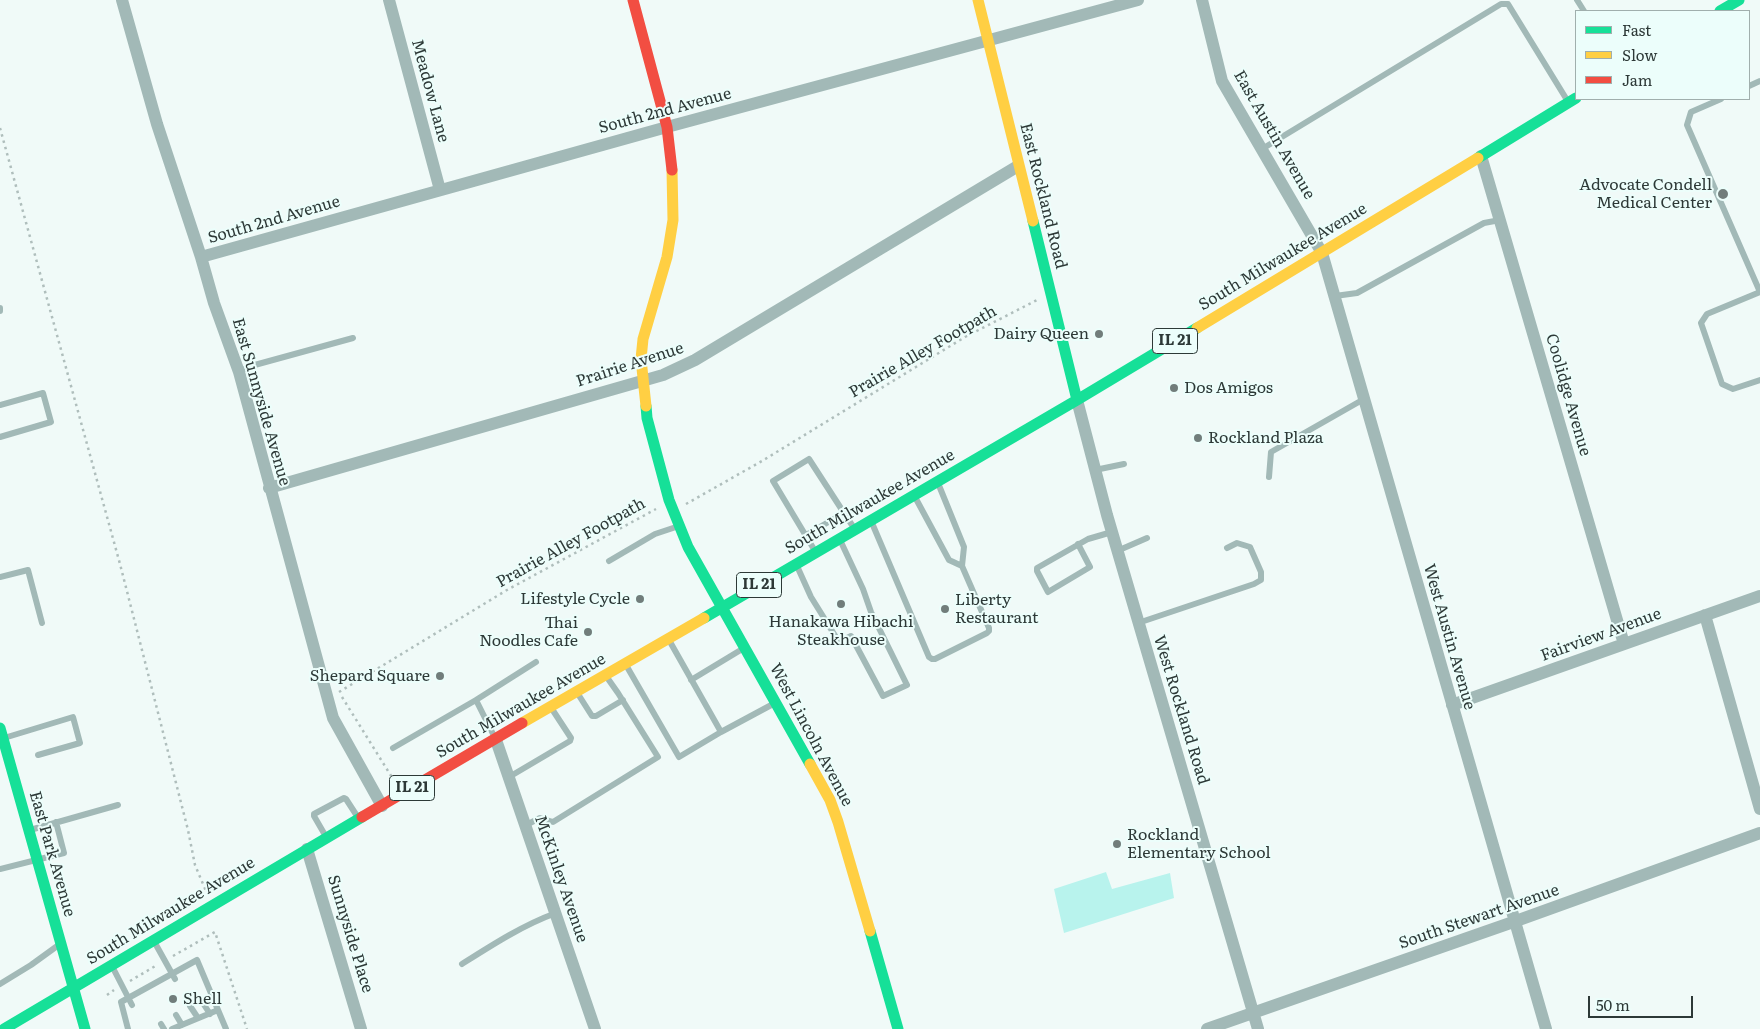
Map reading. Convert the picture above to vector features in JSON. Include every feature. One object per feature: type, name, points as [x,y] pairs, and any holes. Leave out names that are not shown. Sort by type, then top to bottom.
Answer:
[{"type":"main road","name":"West Lincoln Avenue","points":[[633,0],[667,127],[673,176],[673,220],[667,257],[643,339],[641,359],[647,418],[669,500],[688,547],[830,800],[898,1029]]},
{"type":"main road","name":"East Rockland Road","points":[[978,0],[1077,400]]},
{"type":"main road","points":[[1722,10],[1739,0]]},
{"type":"main road","name":"South Milwaukee Avenue","points":[[73,988],[307,849],[1077,400],[1572,101]]},
{"type":"main road","name":"East Park Avenue","points":[[1,735],[85,1029]]},
{"type":"main road","name":"IL 21","points":[[4,1029],[23,1021],[73,988]]},
{"type":"street","name":"East Sunnyside Avenue","points":[[122,0],[157,124],[201,257],[214,303],[239,372],[332,718],[382,806]]},
{"type":"street","name":"Meadow Lane","points":[[389,0],[440,190]]},
{"type":"street","name":"South 2nd Avenue","points":[[201,257],[667,127],[1138,0]]},
{"type":"street","name":"East Austin Avenue","points":[[1202,0],[1222,81],[1322,253]]},
{"type":"street","name":"Coolidge Avenue","points":[[1481,156],[1624,644]]},
{"type":"street","name":"Prairie Avenue","points":[[269,488],[643,380],[695,360],[1018,166]]},
{"type":"street","name":"West Austin Avenue","points":[[1322,253],[1546,1029]]},
{"type":"street","name":"West Rockland Road","points":[[1077,400],[1117,551],[1258,1029]]},
{"type":"street","name":"Fairview Avenue","points":[[1452,705],[1760,596]]},
{"type":"street","points":[[1705,615],[1760,809]]},
{"type":"street","name":"McKinley Avenue","points":[[496,740],[595,1029]]},
{"type":"street","name":"South Stewart Avenue","points":[[1207,1029],[1760,833]]},
{"type":"street","name":"Sunnyside Place","points":[[307,849],[361,1029]]},
{"type":"lane","points":[[1262,149],[1502,4],[1508,4],[1572,101]]},
{"type":"lane","points":[[1719,100],[1691,112],[1687,126],[1760,293],[1707,314],[1701,324],[1722,384],[1732,389],[1760,380]]},
{"type":"lane","points":[[1335,296],[1357,293],[1484,223],[1500,220]]},
{"type":"lane","points":[[239,372],[251,366],[353,338]]},
{"type":"lane","points":[[0,405],[43,393],[51,422],[0,437]]},
{"type":"lane","points":[[1269,477],[1271,452],[1364,399]]},
{"type":"lane","points":[[816,552],[773,481],[807,460],[811,460],[854,530]]},
{"type":"lane","points":[[1095,470],[1124,464]]},
{"type":"lane","points":[[871,520],[929,657],[932,659],[989,631],[962,566],[964,547],[938,481]]},
{"type":"lane","points":[[914,495],[949,560],[962,566]]},
{"type":"lane","points":[[806,536],[844,513]]},
{"type":"lane","points":[[609,561],[655,534],[679,525]]},
{"type":"lane","points":[[1078,544],[1090,565],[1089,569],[1048,592],[1037,568],[1078,544],[1088,539],[1112,532]]},
{"type":"lane","points":[[796,563],[811,597],[839,642],[851,636],[884,696],[907,685],[839,538]]},
{"type":"lane","points":[[1117,551],[1147,538]]},
{"type":"lane","points":[[1138,623],[1261,580],[1261,572],[1250,547],[1237,543],[1227,548]]},
{"type":"lane","points":[[0,577],[28,570],[42,623]]},
{"type":"lane","points":[[668,638],[721,732]]},
{"type":"lane","points":[[691,680],[745,648]]},
{"type":"lane","points":[[393,748],[476,700],[536,662]]},
{"type":"lane","points":[[625,664],[679,757],[776,702]]},
{"type":"lane","points":[[526,825],[540,818],[554,822],[657,758],[623,700],[605,675]]},
{"type":"lane","points":[[577,692],[592,716],[596,716],[623,700]]},
{"type":"lane","points":[[476,700],[496,740]]},
{"type":"lane","points":[[509,777],[570,741],[551,707]]},
{"type":"lane","points":[[1,735],[73,717],[80,743],[38,755]]},
{"type":"lane","points":[[326,838],[314,814],[344,798],[359,819]]},
{"type":"lane","points":[[29,830],[118,805]]},
{"type":"lane","points":[[0,869],[64,853],[56,822]]},
{"type":"lane","points":[[462,964],[520,929],[556,913]]},
{"type":"lane","points":[[153,940],[174,976]]},
{"type":"lane","points":[[0,984],[31,965],[61,943]]},
{"type":"lane","points":[[128,1029],[121,1002],[142,990],[159,985],[184,971],[196,960],[226,1029]]},
{"type":"lane","points":[[111,965],[130,997],[132,1005]]},
{"type":"lane","points":[[142,990],[146,997]]},
{"type":"lane","points":[[201,1000],[210,1014]]},
{"type":"lane","points":[[190,1006],[198,1018]]},
{"type":"lane","points":[[172,1029],[218,1010]]},
{"type":"lane","points":[[176,1015],[182,1025]]},
{"type":"path","points":[[0,128],[120,564],[196,865],[206,890]]},
{"type":"path","name":"Prairie Alley Footpath","points":[[394,780],[339,691],[507,590],[601,538],[661,507],[674,511],[762,461],[965,337],[1037,300]]},
{"type":"path","points":[[215,932],[247,1029]]},
{"type":"shaded area","points":[[1106,872],[1112,889],[1170,873],[1174,898],[1064,933],[1054,889]]},
{"type":"traffic: fast","points":[[1722,10],[1739,0]]},
{"type":"traffic: fast","points":[[1478,158],[1575,99]]},
{"type":"traffic: fast","points":[[1033,221],[1077,400]]},
{"type":"traffic: fast","points":[[704,618],[1197,328]]},
{"type":"traffic: fast","points":[[646,406],[647,418],[669,500],[688,547],[810,764]]},
{"type":"traffic: fast","points":[[0,728],[85,1029]]},
{"type":"traffic: fast","points":[[4,1029],[362,817]]},
{"type":"traffic: fast","points":[[870,931],[898,1029]]},
{"type":"traffic: slow","points":[[978,0],[1033,221]]},
{"type":"traffic: slow","points":[[1197,328],[1478,158]]},
{"type":"traffic: slow","points":[[646,406],[641,359],[643,339],[667,257],[673,220],[672,170]]},
{"type":"traffic: slow","points":[[522,723],[704,618]]},
{"type":"traffic: slow","points":[[810,764],[830,800],[838,822],[870,931]]},
{"type":"traffic: jam","points":[[633,0],[667,127],[672,170]]},
{"type":"traffic: jam","points":[[362,817],[522,723]]},
{"type":"place","name":"Advocate Condell Medical Center","points":[[1723,194]]},
{"type":"place","name":"Dairy Queen","points":[[1099,334]]},
{"type":"place","name":"Dos Amigos","points":[[1174,388]]},
{"type":"place","name":"Rockland Plaza","points":[[1198,438]]},
{"type":"place","name":"Lifestyle Cycle","points":[[640,599]]},
{"type":"place","name":"Hanakawa Hibachi Steakhouse","points":[[841,604]]},
{"type":"place","name":"Liberty Restaurant","points":[[945,609]]},
{"type":"place","name":"Thai Noodles Cafe","points":[[588,632]]},
{"type":"place","name":"Shepard Square","points":[[440,676]]},
{"type":"place","name":"Rockland Elementary School","points":[[1117,844]]},
{"type":"place","name":"Shell","points":[[173,999]]}]
